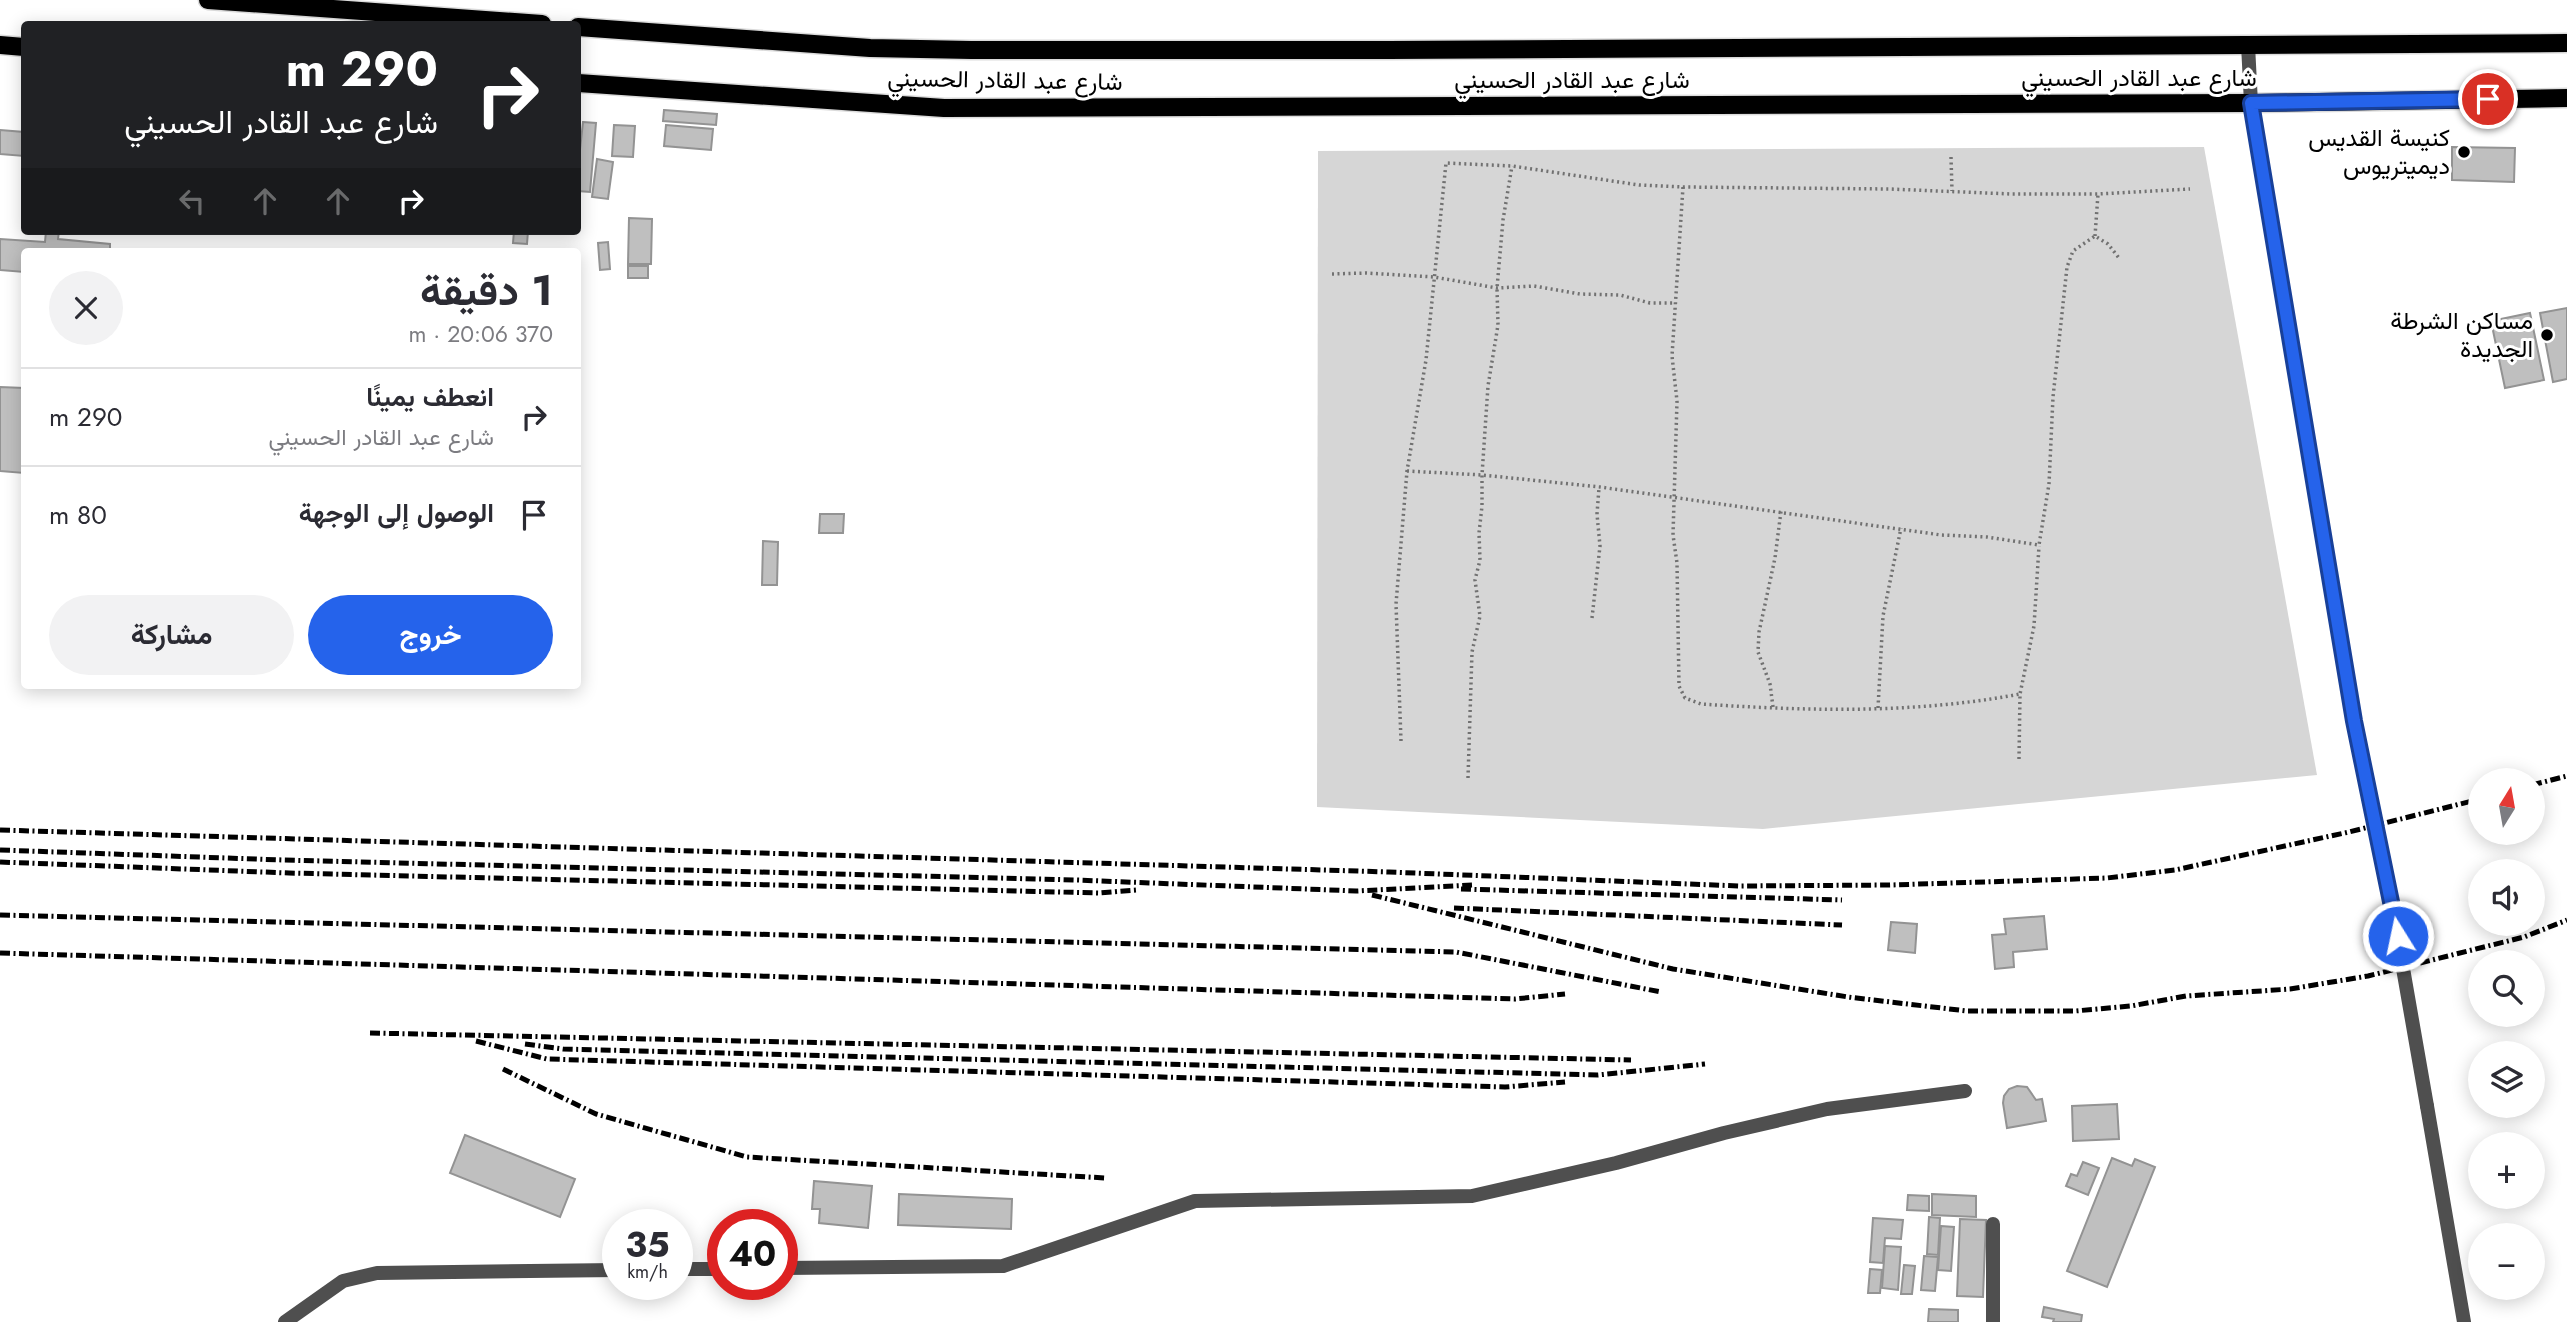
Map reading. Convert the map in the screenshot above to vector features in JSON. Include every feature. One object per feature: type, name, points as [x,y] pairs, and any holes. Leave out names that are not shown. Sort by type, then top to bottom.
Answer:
[{"type":"main road","points":[[208,0],[501,21]]},
{"type":"main road","name":"شارع عبد القادر الحسيني","points":[[581,27],[870,48],[971,50],[2567,43]]},
{"type":"main road","points":[[0,46],[21,47]]},
{"type":"main road","name":"شارع عبد القادر الحسيني","points":[[581,83],[944,107],[2251,103],[2567,98]]},
{"type":"street","points":[[2248,46],[2251,103],[2354,721],[2393,911],[2464,1322]]},
{"type":"street","points":[[798,1268],[1003,1266],[1195,1201],[1472,1196],[1616,1163],[1724,1133],[1827,1109],[1965,1091]]},
{"type":"street","points":[[1993,1224],[1993,1322]]},
{"type":"street","points":[[285,1322],[343,1281],[377,1273],[602,1270]]},
{"type":"path","points":[[1951,157],[1952,191]]},
{"type":"path","points":[[1401,741],[1396,604],[1407,471],[1426,360],[1446,163],[1512,166],[1639,186],[2012,194],[2098,194],[2190,189]]},
{"type":"path","points":[[1468,778],[1472,653],[1480,616],[1475,580],[1480,560],[1479,533],[1488,386],[1498,325],[1496,288],[1512,166]]},
{"type":"path","points":[[1683,187],[1682,232],[1671,356],[1677,401],[1672,535],[1677,563],[1679,687],[1685,698],[1701,704],[1819,710],[1938,707],[2020,694]]},
{"type":"path","points":[[2095,236],[2098,194]]},
{"type":"path","points":[[2095,236],[2108,244],[2119,258]]},
{"type":"path","points":[[2020,759],[2020,694],[2034,626],[2039,545],[2049,484],[2053,397],[2067,267],[2073,251],[2095,236]]},
{"type":"path","points":[[1332,274],[1434,277],[1496,288],[1534,286],[1580,294],[1620,295],[1650,303],[1674,303]]},
{"type":"path","points":[[1407,471],[1482,475],[1600,487],[1941,535],[1987,537],[2039,545]]},
{"type":"path","points":[[1592,618],[1600,546],[1597,514],[1600,487]]},
{"type":"path","points":[[1773,707],[1770,684],[1758,652],[1759,632],[1775,558],[1781,511]]},
{"type":"path","points":[[1878,708],[1883,616],[1901,528]]},
{"type":"shaded area","points":[[2204,147],[2317,775],[1763,829],[1317,807],[1318,151]]},
{"type":"building","points":[[664,110],[717,114],[716,125],[663,121]]},
{"type":"building","points":[[583,122],[596,123],[590,192],[581,191]]},
{"type":"building","points":[[614,125],[635,126],[633,157],[612,156]]},
{"type":"building","points":[[666,125],[713,129],[711,150],[664,146]]},
{"type":"building","points":[[0,130],[21,132],[21,156],[0,154]]},
{"type":"building","points":[[2452,147],[2515,148],[2514,182],[2452,180]]},
{"type":"building","points":[[597,159],[613,162],[608,199],[592,197]]},
{"type":"building","points":[[629,218],[652,219],[651,264],[628,264]]},
{"type":"building","points":[[46,235],[58,235],[58,239],[110,244],[110,248],[21,248],[21,272],[0,270],[0,239],[45,242]]},
{"type":"building","points":[[514,235],[528,235],[527,244],[513,243]]},
{"type":"building","points":[[608,242],[610,269],[600,270],[598,243]]},
{"type":"building","points":[[628,266],[648,266],[648,278],[628,278]]},
{"type":"building","points":[[2567,308],[2567,379],[2553,382],[2540,313]]},
{"type":"building","points":[[2530,313],[2544,380],[2505,388],[2491,321]]},
{"type":"building","points":[[0,387],[21,388],[21,473],[0,471]]},
{"type":"building","points":[[820,514],[844,514],[843,533],[819,533]]},
{"type":"building","points":[[763,541],[778,542],[777,585],[762,585]]},
{"type":"building","points":[[2044,916],[2047,949],[2013,952],[2014,967],[1995,969],[1992,935],[2006,934],[2004,919]]},
{"type":"building","points":[[1891,922],[1917,924],[1915,953],[1888,950]]},
{"type":"building","points":[[2027,1087],[2036,1100],[2042,1099],[2046,1121],[2007,1128],[2004,1096],[2009,1089]]},
{"type":"building","points":[[2117,1104],[2119,1139],[2073,1141],[2072,1106]]},
{"type":"building","points":[[465,1135],[575,1179],[560,1217],[450,1173]]},
{"type":"building","points":[[2112,1158],[2132,1166],[2135,1159],[2155,1167],[2107,1287],[2067,1271]]},
{"type":"building","points":[[2083,1162],[2099,1168],[2088,1195],[2066,1186],[2071,1174],[2077,1176]]},
{"type":"building","points":[[814,1181],[872,1186],[868,1228],[819,1223],[820,1209],[812,1209]]},
{"type":"building","points":[[899,1194],[1012,1199],[1011,1229],[898,1225]]},
{"type":"building","points":[[1932,1194],[1976,1196],[1976,1217],[1932,1215]]},
{"type":"building","points":[[1908,1195],[1929,1196],[1929,1211],[1907,1210]]},
{"type":"building","points":[[1929,1217],[1940,1218],[1938,1255],[1927,1254]]},
{"type":"building","points":[[1873,1218],[1903,1220],[1901,1239],[1885,1238],[1883,1263],[1870,1262]]},
{"type":"building","points":[[1960,1219],[1986,1220],[1983,1297],[1957,1296]]},
{"type":"building","points":[[1941,1226],[1954,1227],[1951,1271],[1938,1270]]},
{"type":"building","points":[[1885,1246],[1901,1247],[1898,1290],[1882,1288]]},
{"type":"building","points":[[1924,1256],[1938,1257],[1935,1291],[1921,1290]]},
{"type":"building","points":[[1904,1265],[1915,1266],[1912,1294],[1901,1294]]},
{"type":"building","points":[[1870,1269],[1882,1270],[1880,1293],[1868,1293]]},
{"type":"building","points":[[2044,1307],[2082,1315],[2081,1322],[2053,1322],[2054,1319],[2042,1317]]},
{"type":"building","points":[[1929,1309],[1958,1310],[1958,1322],[1928,1322]]},
{"type":"railway","points":[[2545,782],[2567,776]]},
{"type":"railway","points":[[0,830],[1389,872],[1739,886],[1890,885],[2107,878],[2175,870],[2349,832],[2468,802]]},
{"type":"railway","points":[[0,850],[283,860],[1076,880],[1356,891],[1472,885]]},
{"type":"railway","points":[[0,862],[289,873],[1099,893],[1137,890]]},
{"type":"railway","points":[[1461,889],[1842,900]]},
{"type":"railway","points":[[1372,895],[1673,969],[1848,997],[1967,1011],[2075,1011],[2131,1006],[2186,996],[2290,989],[2368,976],[2524,937],[2567,920]]},
{"type":"railway","points":[[1454,908],[1842,925]]},
{"type":"railway","points":[[0,915],[1456,952],[1661,992]]},
{"type":"railway","points":[[0,953],[1515,999],[1565,994]]},
{"type":"railway","points":[[370,1033],[1631,1060]]},
{"type":"railway","points":[[476,1041],[547,1059],[1505,1087],[1565,1082]]},
{"type":"railway","points":[[525,1044],[563,1049],[1598,1075],[1705,1064]]},
{"type":"railway","points":[[503,1069],[596,1114],[747,1157],[1105,1178]]},
{"type":"place","name":"كنيسة القديس ديميتريوس","points":[[2464,152]]},
{"type":"place","name":"مساكن الشرطة الجديدة","points":[[2547,335]]},
{"type":"route","points":[[2398,936],[2354,721],[2251,103],[2488,99]]}]
